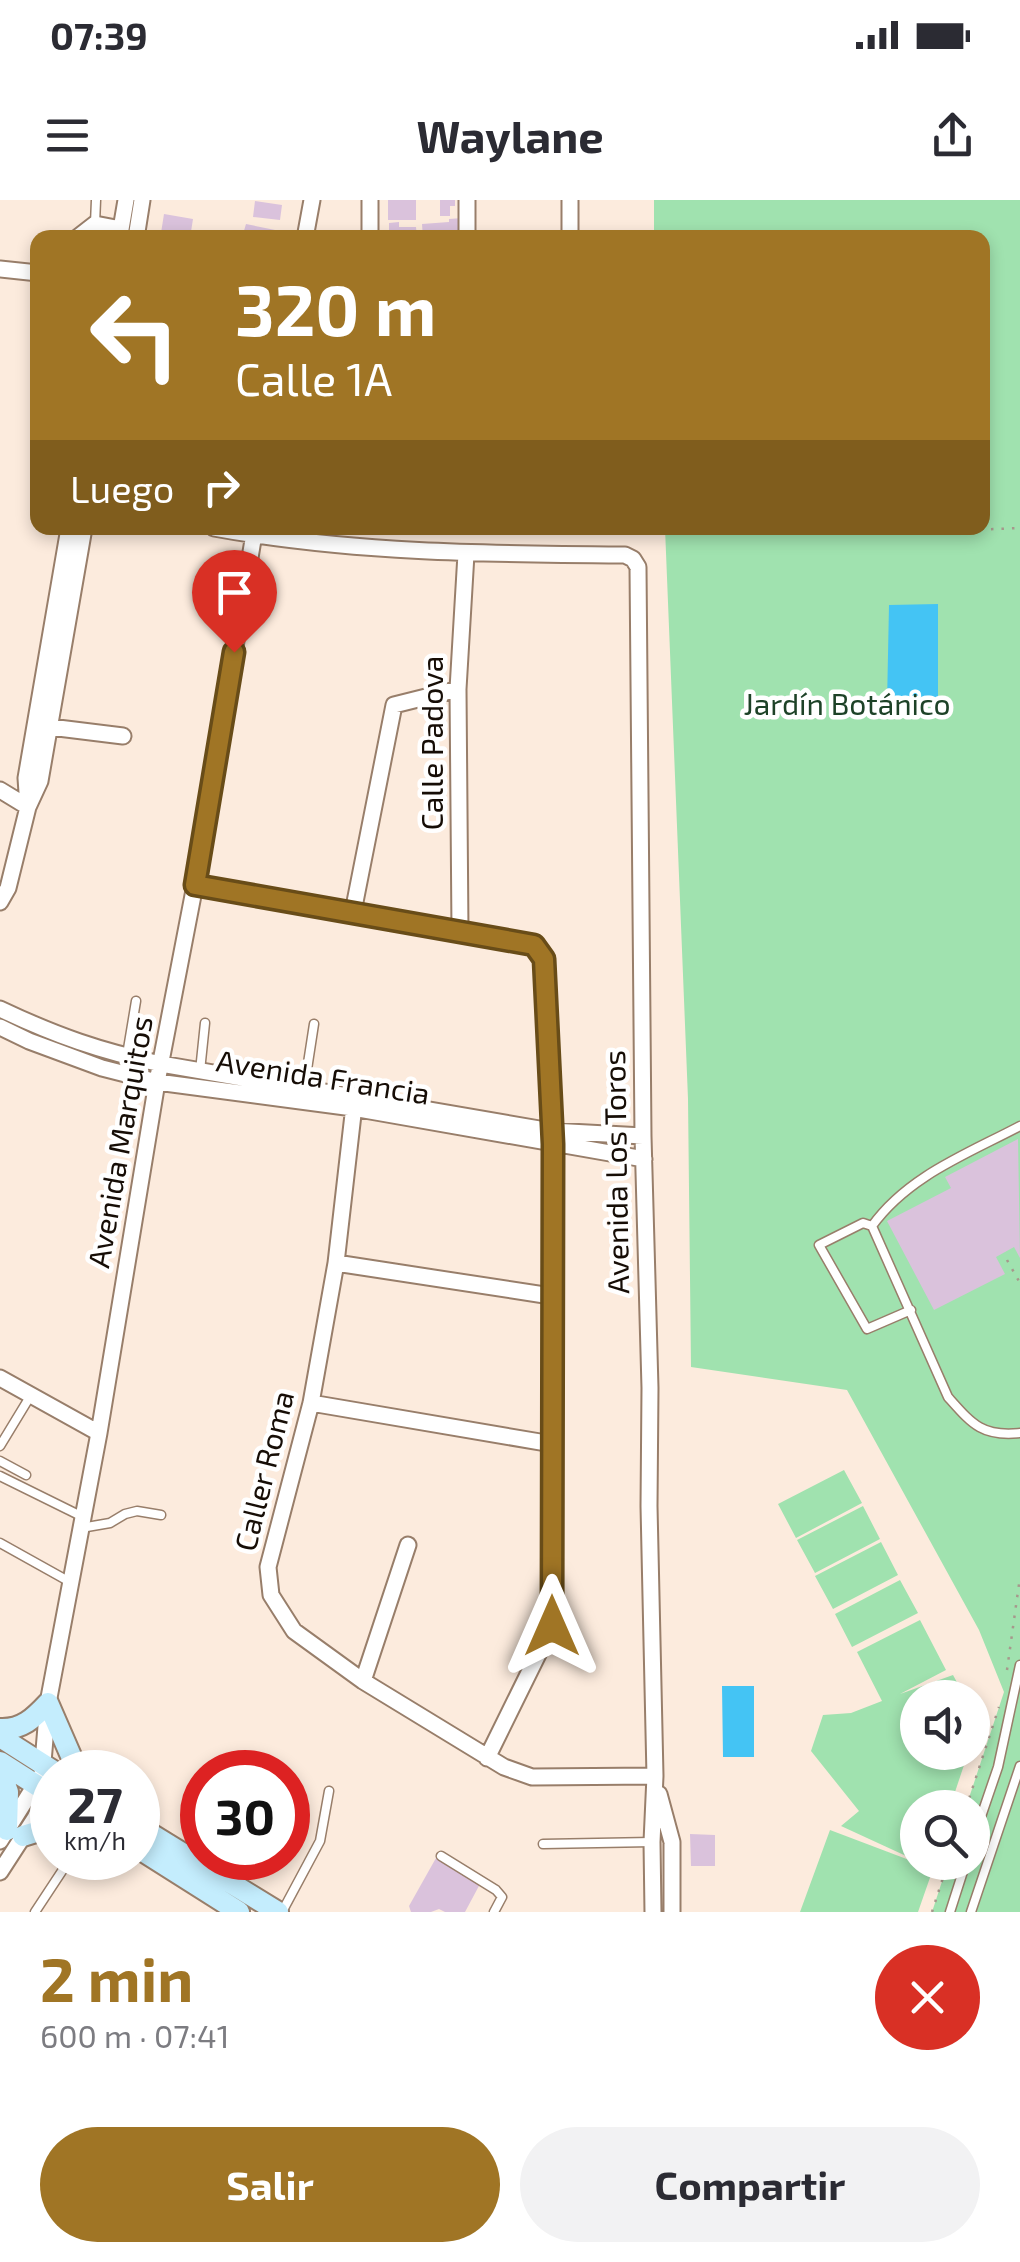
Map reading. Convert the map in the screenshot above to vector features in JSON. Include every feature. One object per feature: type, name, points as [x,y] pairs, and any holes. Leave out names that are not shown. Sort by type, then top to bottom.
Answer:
[{"type":"main road","points":[[0,1730],[26,1724],[48,1703],[68,1750]]},
{"type":"main road","points":[[0,1737],[30,1764]]},
{"type":"main road","points":[[0,1762],[30,1773]]},
{"type":"main road","points":[[0,1770],[8,1792],[10,1836]]},
{"type":"main road","points":[[160,1839],[280,1912]]},
{"type":"main road","points":[[160,1862],[240,1912]]},
{"type":"street","points":[[126,200],[126,230]]},
{"type":"street","points":[[128,230],[142,200]]},
{"type":"street","points":[[307,230],[312,200]]},
{"type":"street","points":[[370,200],[370,230]]},
{"type":"street","points":[[467,200],[467,230]]},
{"type":"street","points":[[570,200],[570,230]]},
{"type":"street","points":[[87,230],[95,224],[114,230]]},
{"type":"street","points":[[0,269],[30,273]]},
{"type":"street","points":[[0,902],[8,888],[28,807],[69,535]]},
{"type":"street","points":[[33,779],[50,726],[83,535]]},
{"type":"street","name":"Avenida Marquitos","points":[[47,1750],[48,1703],[99,1433],[254,535]]},
{"type":"street","points":[[277,535],[325,544],[466,554]]},
{"type":"street","name":"Avenida Los Toros","points":[[466,554],[625,555],[638,567],[643,1136],[655,1776]]},
{"type":"street","name":"Calle Padova","points":[[460,931],[458,689],[466,554]]},
{"type":"street","points":[[353,912],[394,705],[458,689]]},
{"type":"street","points":[[50,726],[123,736]]},
{"type":"street","points":[[0,790],[28,807]]},
{"type":"street","points":[[195,885],[534,945],[544,959],[552,1138],[552,1626],[487,1758]]},
{"type":"street","name":"Avenida Francia","points":[[0,1009],[158,1082],[354,1103],[552,1138],[644,1159]]},
{"type":"street","name":"Avenida Francia","points":[[0,1026],[102,1068],[161,1064],[304,1089],[354,1103]]},
{"type":"street","name":"Caller Roma","points":[[354,1103],[336,1263],[311,1403],[268,1567],[270,1595],[294,1632],[364,1681],[504,1768],[532,1777],[655,1776]]},
{"type":"street","name":"Avenida Francia","points":[[552,1138],[643,1136]]},
{"type":"street","points":[[336,1263],[552,1296]]},
{"type":"street","points":[[0,1378],[99,1433]]},
{"type":"street","points":[[311,1403],[552,1444]]},
{"type":"street","points":[[364,1681],[408,1546]]},
{"type":"street","points":[[653,1912],[655,1776]]},
{"type":"street","points":[[655,1776],[672,1842],[672,1912]]},
{"type":"street","points":[[0,1872],[10,1836],[30,1805]]},
{"type":"lane","points":[[95,224],[96,200]]},
{"type":"lane","points":[[125,1065],[136,1001]]},
{"type":"lane","points":[[200,1070],[205,1022]]},
{"type":"lane","points":[[304,1089],[314,1024]]},
{"type":"lane","points":[[872,1226],[908,1188],[1020,1126]]},
{"type":"lane","points":[[911,1310],[866,1329],[818,1245],[863,1223],[872,1226],[911,1310],[948,1397],[968,1420],[997,1435],[1020,1433]]},
{"type":"lane","points":[[0,1446],[30,1395]]},
{"type":"lane","points":[[0,1462],[26,1474]]},
{"type":"lane","points":[[0,1476],[82,1522],[110,1523],[137,1511],[161,1515]]},
{"type":"lane","points":[[0,1543],[71,1582]]},
{"type":"lane","points":[[990,1790],[1020,1665]]},
{"type":"lane","points":[[971,1912],[1020,1766]]},
{"type":"lane","points":[[280,1912],[320,1842],[330,1792]]},
{"type":"lane","points":[[542,1844],[652,1842]]},
{"type":"lane","points":[[440,1856],[496,1890],[502,1897],[494,1912]]},
{"type":"lane","points":[[36,1912],[56,1880]]},
{"type":"lane","points":[[950,1912],[960,1880]]},
{"type":"path","points":[[990,529],[1020,528]]},
{"type":"path","points":[[1007,1260],[1020,1283]]},
{"type":"path","points":[[1006,1673],[1020,1577]]},
{"type":"path","points":[[972,1790],[998,1708]]},
{"type":"path","points":[[932,1912],[942,1880]]},
{"type":"green space","name":"Jardín Botánico","points":[[654,200],[1020,200],[1020,1912],[932,1912],[942,1880],[990,1880],[990,1790],[972,1790],[978,1770],[990,1770],[990,1734],[1004,1692],[979,1630],[847,1390],[691,1367],[688,1099],[665,535],[990,535],[990,230],[654,230]]},
{"type":"green space","points":[[844,1470],[862,1503],[796,1538],[778,1504]]},
{"type":"green space","points":[[863,1506],[880,1539],[815,1573],[797,1540]]},
{"type":"green space","points":[[881,1542],[898,1575],[833,1609],[815,1576]]},
{"type":"green space","points":[[900,1580],[918,1613],[852,1647],[835,1614]]},
{"type":"green space","points":[[920,1620],[946,1670],[927,1680],[900,1680],[900,1770],[962,1770],[956,1790],[900,1790],[900,1853],[841,1826],[859,1811],[811,1751],[823,1715],[851,1713],[882,1701],[857,1652]]},
{"type":"green space","points":[[830,1830],[900,1857],[900,1880],[929,1880],[918,1912],[800,1912]]},
{"type":"water","points":[[938,604],[938,702],[887,704],[889,605]]},
{"type":"water","points":[[722,1686],[754,1686],[754,1757],[723,1757]]},
{"type":"building","points":[[388,200],[416,200],[416,220],[388,220]]},
{"type":"building","points":[[440,200],[455,200],[450,216],[440,216]]},
{"type":"building","points":[[255,201],[282,205],[280,220],[253,217]]},
{"type":"building","points":[[164,214],[193,219],[191,230],[161,230]]},
{"type":"building","points":[[462,218],[464,230],[422,230],[422,224]]},
{"type":"building","points":[[399,222],[399,227],[416,230],[389,230],[389,223]]},
{"type":"building","points":[[246,224],[275,230],[244,230]]},
{"type":"building","points":[[1018,1139],[1020,1258],[1014,1247],[996,1257],[1005,1274],[934,1310],[887,1221],[951,1188],[945,1177]]},
{"type":"building","points":[[690,1834],[715,1835],[715,1866],[691,1866]]},
{"type":"building","points":[[436,1858],[480,1884],[465,1912],[411,1912],[409,1906]]},
{"type":"route","points":[[234,652],[195,885],[534,945],[544,959],[553,1144],[552,1626]]}]
